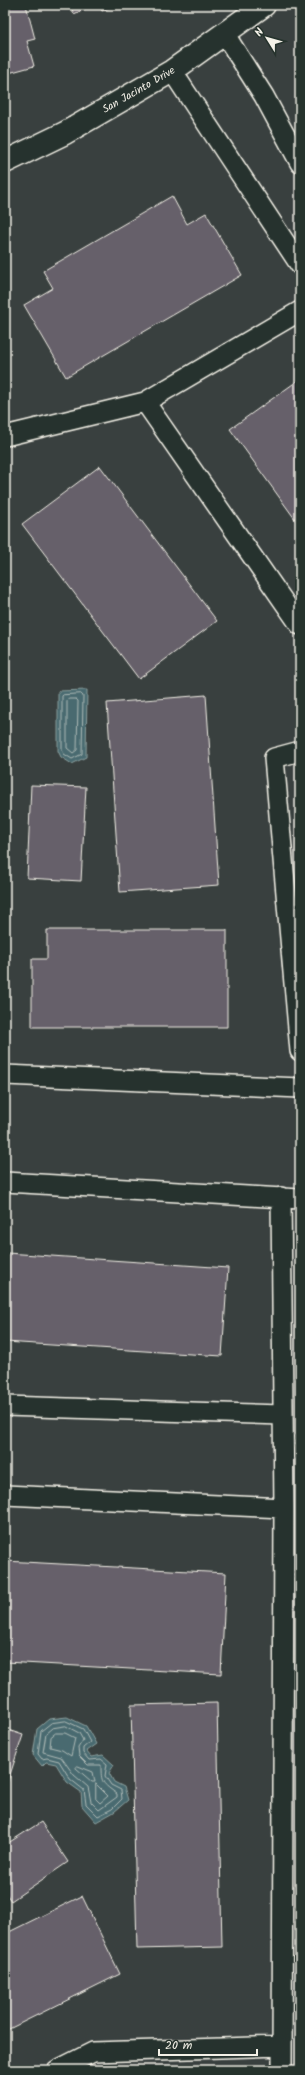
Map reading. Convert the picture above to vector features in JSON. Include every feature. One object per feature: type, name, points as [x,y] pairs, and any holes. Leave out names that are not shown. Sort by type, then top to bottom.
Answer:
[{"type":"street","name":"San Jacinto Drive","points":[[5,162],[66,133],[172,71],[264,5]]},
{"type":"lane","points":[[224,33],[264,96],[300,163]]},
{"type":"lane","points":[[172,71],[300,265]]},
{"type":"lane","points":[[5,436],[145,402],[300,311]]},
{"type":"lane","points":[[145,402],[300,625]]},
{"type":"lane","points":[[300,751],[274,758],[300,1051]]},
{"type":"lane","points":[[5,1074],[300,1088]]},
{"type":"lane","points":[[5,1182],[300,1199]]},
{"type":"lane","points":[[281,1198],[284,1415],[282,2070]]},
{"type":"lane","points":[[5,1406],[284,1415]]},
{"type":"lane","points":[[5,1495],[284,1508]]},
{"type":"lane","points":[[57,2070],[93,2052],[282,2046]]},
{"type":"water","points":[[87,690],[86,757],[72,764],[61,757],[58,751],[58,691]]},
{"type":"water","points":[[67,1717],[86,1726],[96,1744],[86,1751],[91,1757],[103,1755],[114,1765],[109,1773],[114,1782],[124,1787],[128,1800],[114,1812],[96,1822],[82,1806],[81,1792],[67,1782],[56,1764],[46,1762],[42,1766],[33,1755],[37,1729],[49,1719]]},
{"type":"building","points":[[5,5],[26,5],[35,39],[27,41],[34,66],[5,74]]},
{"type":"building","points":[[70,5],[93,5],[74,14]]},
{"type":"building","points":[[99,5],[116,5],[102,11]]},
{"type":"building","points":[[172,196],[187,224],[206,213],[242,275],[66,377],[24,305],[53,288],[43,271]]},
{"type":"building","points":[[300,379],[300,526],[230,429]]},
{"type":"building","points":[[100,466],[217,621],[139,679],[22,524]]},
{"type":"building","points":[[206,695],[219,885],[120,892],[107,703]]},
{"type":"building","points":[[31,785],[86,787],[81,881],[27,878]]},
{"type":"building","points":[[47,930],[227,930],[227,1027],[32,1027],[32,959],[47,959]]},
{"type":"building","points":[[7,1253],[228,1268],[222,1356],[5,1342]]},
{"type":"building","points":[[5,1561],[226,1573],[221,1674],[5,1662]]},
{"type":"building","points":[[217,1703],[222,1947],[137,1949],[131,1705]]},
{"type":"building","points":[[5,1729],[23,1735],[5,1790]]},
{"type":"building","points":[[41,1822],[68,1862],[11,1901],[5,1892],[5,1845]]},
{"type":"building","points":[[82,1896],[120,1974],[5,2031],[5,1934]]}]
